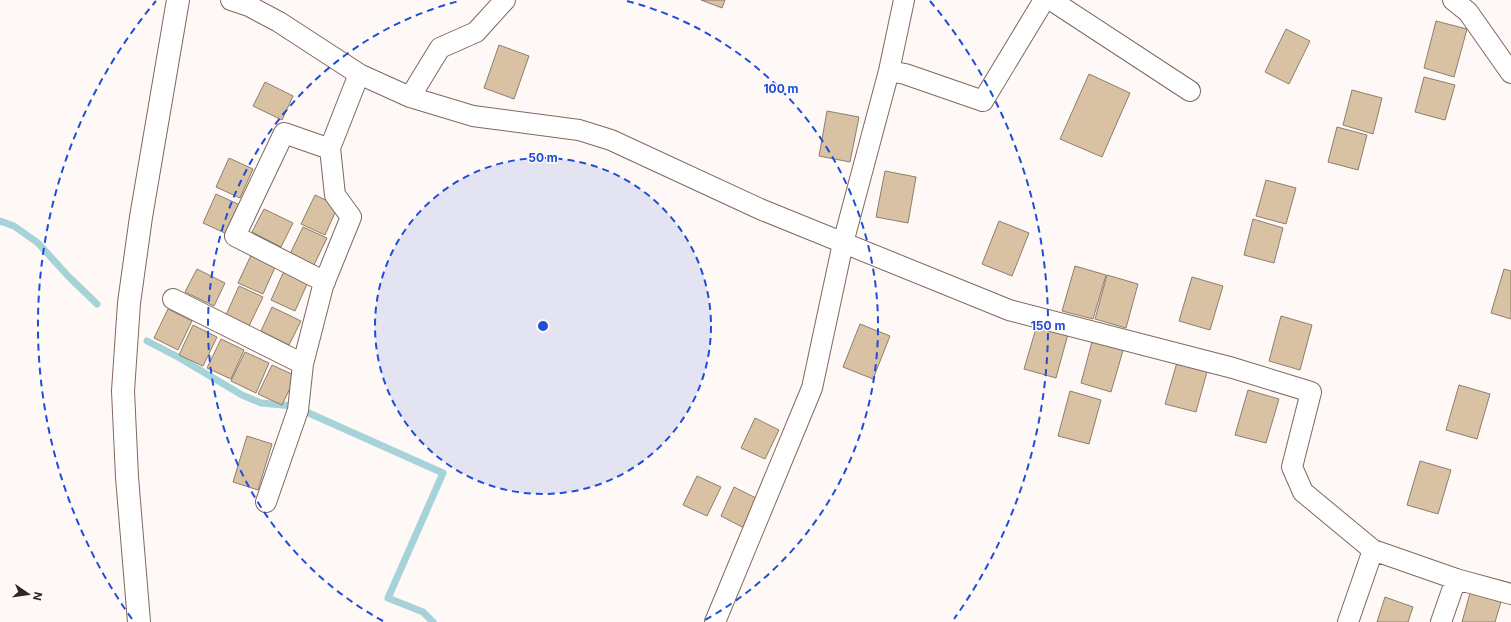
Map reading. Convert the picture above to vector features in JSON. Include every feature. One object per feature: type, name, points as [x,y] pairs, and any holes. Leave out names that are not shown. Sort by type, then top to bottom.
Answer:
[{"type":"street","points":[[139,622],[127,477],[123,391],[131,288],[141,217],[178,0]]},
{"type":"street","points":[[231,0],[249,6],[279,22],[322,48],[359,74],[410,97],[473,116],[579,130],[612,140],[760,209],[1008,310],[1225,366],[1310,392],[1292,467],[1303,492],[1373,550],[1456,579],[1511,594]]},
{"type":"street","points":[[410,97],[440,48],[476,32],[505,0]]},
{"type":"street","points":[[716,622],[812,388],[843,243],[890,71],[904,0]]},
{"type":"street","points":[[890,71],[905,74],[982,101],[1044,0]]},
{"type":"street","points":[[1051,0],[1190,91]]},
{"type":"street","points":[[1453,0],[1468,12],[1511,73]]},
{"type":"street","points":[[266,502],[298,410],[303,364],[325,282],[351,217],[335,195],[330,149],[359,74]]},
{"type":"street","points":[[325,282],[235,236],[284,133],[330,149]]},
{"type":"street","points":[[173,299],[303,364]]},
{"type":"street","points":[[1348,622],[1373,550]]},
{"type":"street","points":[[1440,622],[1456,579]]},
{"type":"building","points":[[701,0],[725,0],[722,8]]},
{"type":"building","points":[[1436,21],[1467,29],[1454,77],[1424,68]]},
{"type":"building","points":[[1286,29],[1310,41],[1289,84],[1265,72]]},
{"type":"building","points":[[499,45],[529,56],[514,99],[484,88]]},
{"type":"building","points":[[1089,74],[1130,93],[1102,157],[1060,139]]},
{"type":"building","points":[[1424,77],[1455,85],[1445,120],[1415,112]]},
{"type":"building","points":[[265,82],[293,96],[282,120],[253,106]]},
{"type":"building","points":[[1352,90],[1382,98],[1373,134],[1343,125]]},
{"type":"building","points":[[827,111],[859,117],[850,162],[819,156]]},
{"type":"building","points":[[1337,127],[1367,135],[1358,170],[1328,162]]},
{"type":"building","points":[[229,158],[253,169],[240,198],[216,187]]},
{"type":"building","points":[[885,171],[916,177],[908,223],[876,217]]},
{"type":"building","points":[[1266,180],[1296,188],[1286,224],[1256,216]]},
{"type":"building","points":[[216,194],[240,205],[227,234],[203,223]]},
{"type":"building","points":[[315,195],[338,206],[325,235],[301,224]]},
{"type":"building","points":[[264,209],[293,223],[281,247],[252,232]]},
{"type":"building","points":[[1253,219],[1283,228],[1274,263],[1244,255]]},
{"type":"building","points":[[999,221],[1029,233],[1012,276],[982,264]]},
{"type":"building","points":[[303,227],[327,238],[313,267],[289,256]]},
{"type":"building","points":[[252,253],[276,265],[263,294],[238,283]]},
{"type":"building","points":[[1075,266],[1106,275],[1093,319],[1062,311]]},
{"type":"building","points":[[197,269],[225,283],[214,306],[185,292]]},
{"type":"building","points":[[1504,269],[1511,271],[1511,319],[1491,313]]},
{"type":"building","points":[[284,271],[308,282],[295,311],[271,300]]},
{"type":"building","points":[[1107,275],[1138,284],[1126,328],[1095,319]]},
{"type":"building","points":[[1192,277],[1223,286],[1210,330],[1179,321]]},
{"type":"building","points":[[239,286],[263,297],[249,326],[226,315]]},
{"type":"building","points":[[272,307],[301,321],[289,345],[261,331]]},
{"type":"building","points":[[168,309],[192,321],[178,350],[154,338]]},
{"type":"building","points":[[1281,316],[1312,325],[1300,370],[1269,361]]},
{"type":"building","points":[[860,324],[890,336],[873,379],[843,367]]},
{"type":"building","points":[[193,325],[217,337],[203,366],[179,355]]},
{"type":"building","points":[[1037,325],[1068,334],[1056,378],[1024,369]]},
{"type":"building","points":[[1093,338],[1124,347],[1111,392],[1081,383]]},
{"type":"building","points":[[221,339],[244,350],[231,379],[207,368]]},
{"type":"building","points":[[245,352],[269,363],[256,393],[231,381]]},
{"type":"building","points":[[1178,359],[1208,368],[1196,412],[1165,404]]},
{"type":"building","points":[[272,365],[296,376],[282,405],[258,394]]},
{"type":"building","points":[[1459,385],[1490,394],[1477,439],[1446,430]]},
{"type":"building","points":[[1248,390],[1279,399],[1266,443],[1235,435]]},
{"type":"building","points":[[1070,391],[1101,400],[1089,444],[1058,436]]},
{"type":"building","points":[[755,418],[779,430],[765,459],[741,448]]},
{"type":"building","points":[[247,436],[272,444],[258,490],[233,482]]},
{"type":"building","points":[[1420,461],[1451,470],[1438,514],[1407,505]]},
{"type":"building","points":[[697,476],[721,487],[707,516],[683,505]]},
{"type":"building","points":[[734,487],[758,499],[744,528],[721,516]]},
{"type":"building","points":[[1470,593],[1501,602],[1495,622],[1462,622]]},
{"type":"building","points":[[1385,597],[1413,607],[1408,622],[1377,622]]},
{"type":"waterway","points":[[0,221],[14,226],[38,243],[68,276],[97,304]]},
{"type":"waterway","points":[[147,341],[178,357],[242,395],[261,403],[293,406],[443,473],[388,598],[423,612],[433,622]]}]
